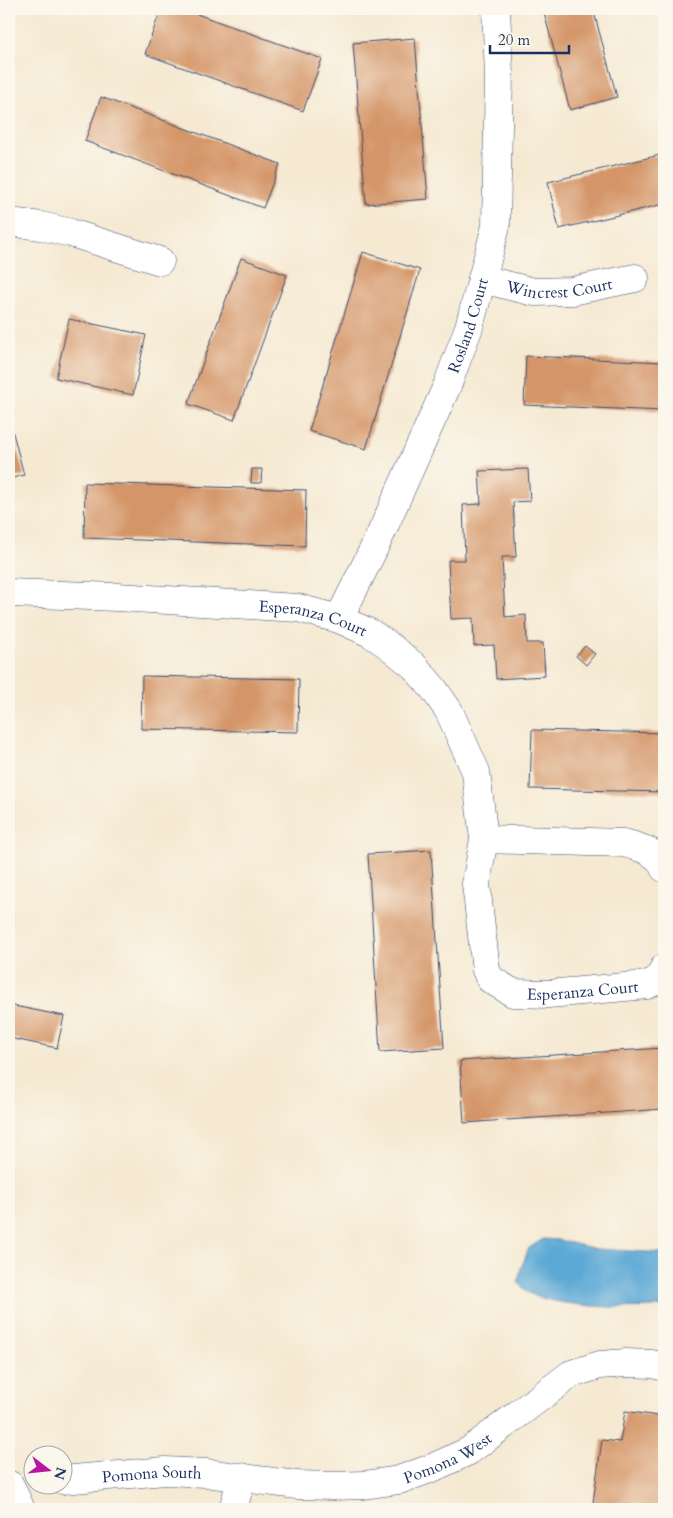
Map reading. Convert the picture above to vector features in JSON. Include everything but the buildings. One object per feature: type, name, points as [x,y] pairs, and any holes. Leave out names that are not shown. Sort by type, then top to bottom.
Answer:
[{"type":"street","name":"Rosland Court","points":[[339,619],[378,540],[447,386],[469,327],[496,226],[499,74],[496,9]]},
{"type":"street","points":[[9,222],[71,233],[160,261]]},
{"type":"street","name":"Wincrest Court","points":[[482,279],[534,292],[572,291],[635,278]]},
{"type":"street","name":"Esperanza Court","points":[[9,593],[118,597],[298,608],[339,619],[370,633],[414,666],[433,688],[448,711],[476,772],[484,838],[476,884],[486,970],[490,979],[513,993],[548,994],[647,986],[659,979],[664,968]]},
{"type":"street","points":[[484,838],[624,844],[635,846],[657,855],[664,868]]},
{"type":"street","name":"Pomona West","points":[[242,1477],[297,1485],[333,1486],[364,1485],[399,1480],[469,1452],[571,1374],[600,1365],[626,1363],[652,1364],[664,1367]]},
{"type":"street","name":"Pomona South","points":[[72,1479],[165,1471],[242,1477]]},
{"type":"street","points":[[233,1509],[242,1477]]},
{"type":"water","points":[[543,1239],[559,1240],[597,1249],[664,1253],[664,1306],[634,1308],[595,1306],[557,1302],[529,1293],[518,1282],[521,1268],[529,1248]]}]
